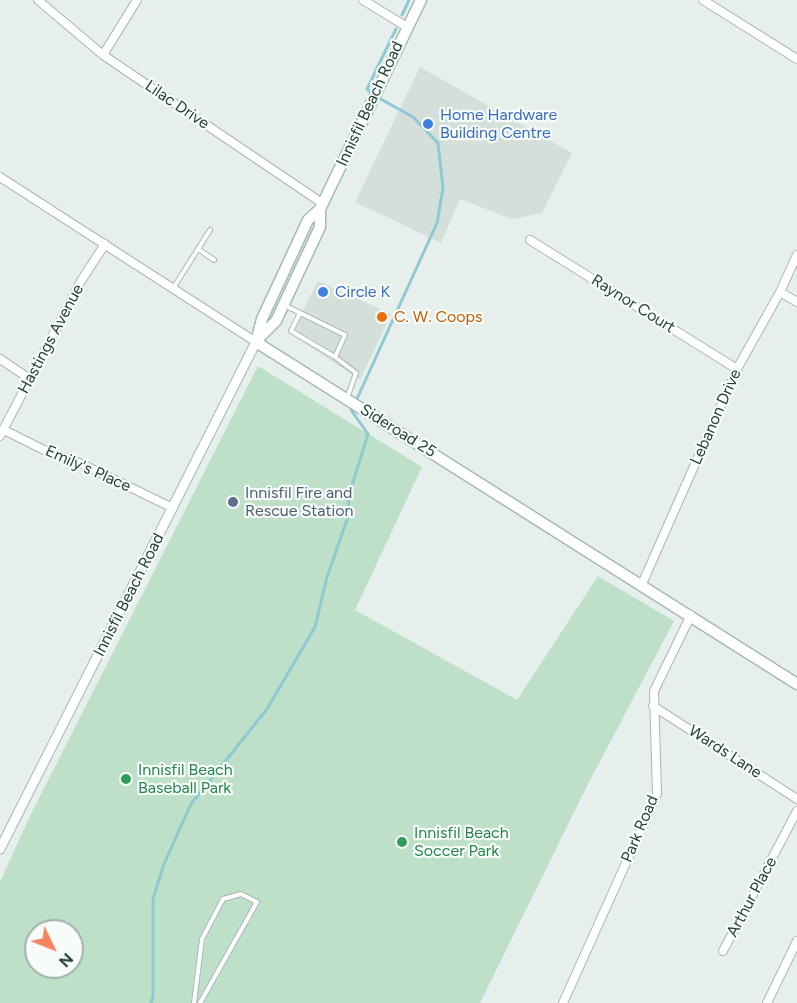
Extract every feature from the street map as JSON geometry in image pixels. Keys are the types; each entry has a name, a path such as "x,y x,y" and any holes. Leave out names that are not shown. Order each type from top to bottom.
{"main road":[{"name":"Innisfil Beach Road","path":"256,342 262,319 308,220 321,206 421,0"},
{"name":"Innisfil Beach Road","path":"256,342 276,321 320,227 321,206"},
{"name":"Sideroad 25","path":"256,342 797,684"}],"street":[{"name":"Lilac Drive","path":"38,0 103,55 321,206"},
{"path":"103,55 137,0"},
{"path":"363,0 407,27"},
{"path":"703,0 797,59"},
{"name":"Sideroad 25","path":"0,177 256,342"},
{"name":"Raynor Court","path":"530,240 737,369"},
{"name":"Hastings Avenue","path":"2,433 81,281 105,244"},
{"name":"Lebanon Drive","path":"642,584 737,369 780,292 797,255"},
{"path":"780,292 797,302"},
{"name":"Innisfil Beach Road","path":"0,849 256,342"},
{"path":"0,359 30,379"},
{"name":"Emily's Place","path":"2,433 82,464 173,508"},
{"name":"Park Road","path":"563,1003 657,794 654,691 662,670 691,615"},
{"name":"Wards Lane","path":"653,706 797,799"},
{"name":"Arthur Place","path":"723,951 797,811"},
{"path":"767,1003 797,941"}],"lane":[{"path":"173,288 210,230"},
{"path":"198,249 214,260"},
{"path":"283,305 345,336 335,357"},
{"path":"300,313 291,331 335,357 356,373 347,399"},
{"path":"194,1003 202,939 223,899 241,894 257,902 200,1003"}],"shaded area":[{"path":"420,67 572,153 542,213 512,219 460,199 441,243 355,202"},
{"path":"318,281 391,314 360,380 291,334"}],"green space":[{"path":"258,366 422,467 355,610 517,700 598,576 674,621 587,786 480,1003 0,1003 0,882 28,820"}],"waterway":[{"path":"402,15 409,0"},
{"path":"372,93 367,89 396,29"},
{"path":"356,401 437,223 443,188 438,143 413,117 377,97"},
{"path":"151,1003 153,996 153,899 164,864 191,804 267,709 315,627 327,577 348,517 349,495 368,434 351,410 353,407"}],"place":[{"name":"Home Hardware Building Centre","path":"428,124"},
{"name":"Circle K","path":"323,292"},
{"name":"C. W. Coops","path":"382,317"},
{"name":"Innisfil Fire and Rescue Station","path":"233,502"},
{"name":"Innisfil Beach Baseball Park","path":"126,779"},
{"name":"Innisfil Beach Soccer Park","path":"402,842"}]}
